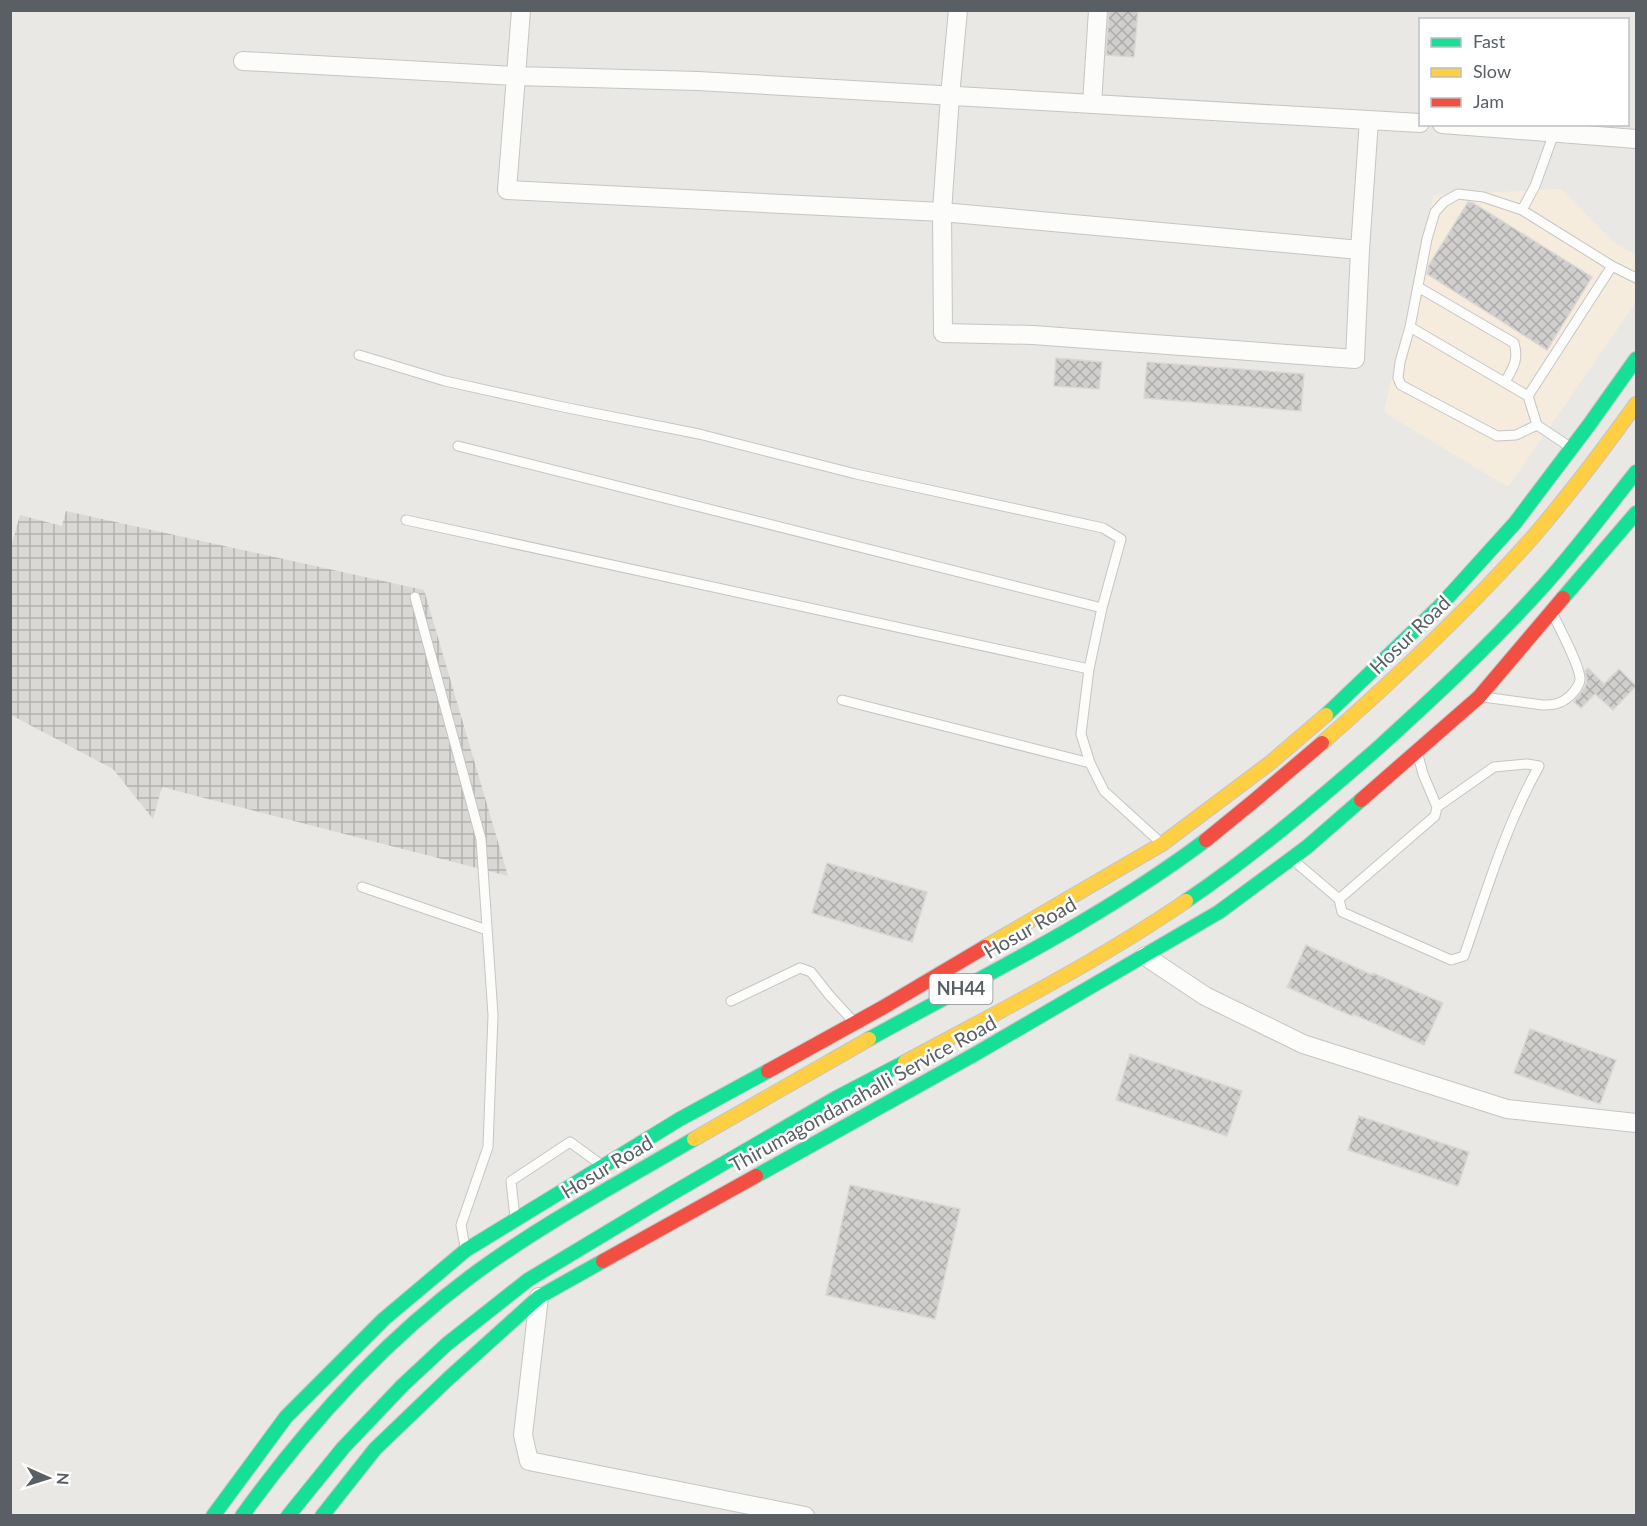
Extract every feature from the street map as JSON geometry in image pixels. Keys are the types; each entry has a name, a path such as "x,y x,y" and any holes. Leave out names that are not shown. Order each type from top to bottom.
{"main road":[{"path":"213,1515 286,1417 384,1320 466,1250 681,1119 882,1008 1162,844 1270,763 1326,715 1440,606 1515,524 1636,359"},
{"name":"Hosur Road","path":"242,1515 323,1414 397,1338 471,1277 549,1224 727,1119 1124,897 1229,822 1368,703 1494,580 1567,496 1636,404"},
{"name":"NH44","path":"288,1515 343,1448 403,1385 447,1344 528,1280 836,1098 1043,989 1166,915 1224,875 1329,791 1430,701 1559,569 1636,472"},
{"name":"Thirumagondanahalli Service Road","path":"322,1515 375,1449 539,1297 967,1059 1144,956 1219,912 1307,847 1479,697 1634,520"}],"street":[{"path":"521,10 507,190 942,212 1360,250"},
{"path":"958,10 942,212 943,333 1033,335 1355,359 1369,120"},
{"path":"1092,104 1098,10"},
{"path":"243,61 516,75 698,81 1419,123"},
{"path":"1467,126 1636,139"},
{"path":"1144,956 1205,996 1303,1044 1507,1109 1636,1123"},
{"path":"539,1297 523,1435 529,1461 805,1515"}],"lane":[{"path":"1522,210 1534,186 1554,133"},
{"path":"1537,425 1516,435 1497,436 1401,386 1398,378 1400,362 1410,327 1427,238 1435,212 1444,201 1458,194 1483,197 1522,210 1612,267 1636,278"},
{"path":"1528,396 1612,267"},
{"path":"1418,287 1514,343 1517,353 1515,364 1505,382"},
{"path":"1410,327 1528,396 1537,425 1572,448"},
{"path":"359,355 445,381 699,434 856,474 1104,528 1121,539 1102,608 1089,669 1081,734 1090,763 1104,791 1162,844"},
{"path":"458,446 1102,608"},
{"path":"406,520 1089,669"},
{"path":"416,597 481,839 493,1016 488,1147 461,1225 466,1250"},
{"path":"1479,697 1553,705 1561,703 1574,692 1580,683 1578,669 1552,612"},
{"path":"842,700 1090,763"},
{"path":"1339,899 1435,816 1437,807 1423,774 1417,750"},
{"path":"1291,859 1339,899 1342,912 1451,960 1464,956 1499,855 1525,791 1539,766 1527,764 1494,767 1437,807"},
{"path":"362,887 487,930"},
{"path":"731,1001 800,969 811,972 855,1022"},
{"path":"516,1220 511,1181 570,1142 603,1166"}],"shaded area":[{"path":"1561,189 1613,242 1636,255 1636,302 1508,487 1384,412 1434,195"},
{"path":"66,511 424,590 508,876 162,787 153,819 113,769 11,715 10,550 20,515 62,526"}],"building":[{"path":"1109,10 1138,10 1134,57 1106,55"},
{"path":"1468,202 1592,277 1547,350 1427,274 1429,265"},
{"path":"1056,358 1102,362 1099,389 1054,386"},
{"path":"1147,362 1304,374 1301,411 1144,398"},
{"path":"1588,668 1604,684 1619,669 1636,686 1613,710 1595,694 1581,708 1574,702 1585,687 1587,680 1585,671"},
{"path":"827,863 927,892 912,942 812,913"},
{"path":"1306,945 1372,975 1373,973 1443,1003 1424,1045 1287,987"},
{"path":"1530,1029 1616,1060 1600,1104 1514,1073"},
{"path":"1130,1054 1242,1091 1227,1136 1116,1100"},
{"path":"1359,1116 1469,1152 1458,1186 1348,1150"},
{"path":"850,1185 960,1209 935,1319 826,1295"}],"traffic: fast":[{"path":"1326,715 1440,606 1515,523 1636,359"},
{"path":"1186,901 1260,847 1308,808 1378,748 1460,672 1551,578 1636,472"},
{"path":"1563,598 1636,513"},
{"path":"756,1176 977,1053 1219,912 1307,847 1361,800"},
{"path":"869,1039 1083,921 1125,896 1206,840"},
{"path":"288,1516 343,1448 403,1385 447,1344 528,1280 836,1098 905,1062"},
{"path":"213,1516 286,1417 384,1319 466,1250 680,1119 768,1071"},
{"path":"242,1516 292,1450 347,1388 376,1358 438,1303 470,1277 524,1240 694,1139"},
{"path":"322,1516 375,1449 449,1378 539,1297 603,1261"}],"traffic: slow":[{"path":"1322,743 1377,694 1482,592 1532,538 1636,404"},
{"path":"985,947 1162,844 1270,763 1326,715"},
{"path":"905,1062 1118,945 1186,901"},
{"path":"694,1139 869,1039"}],"traffic: jam":[{"path":"1361,800 1479,697 1563,598"},
{"path":"1206,840 1322,743"},
{"path":"768,1071 882,1008 985,947"},
{"path":"603,1261 756,1176"}]}
